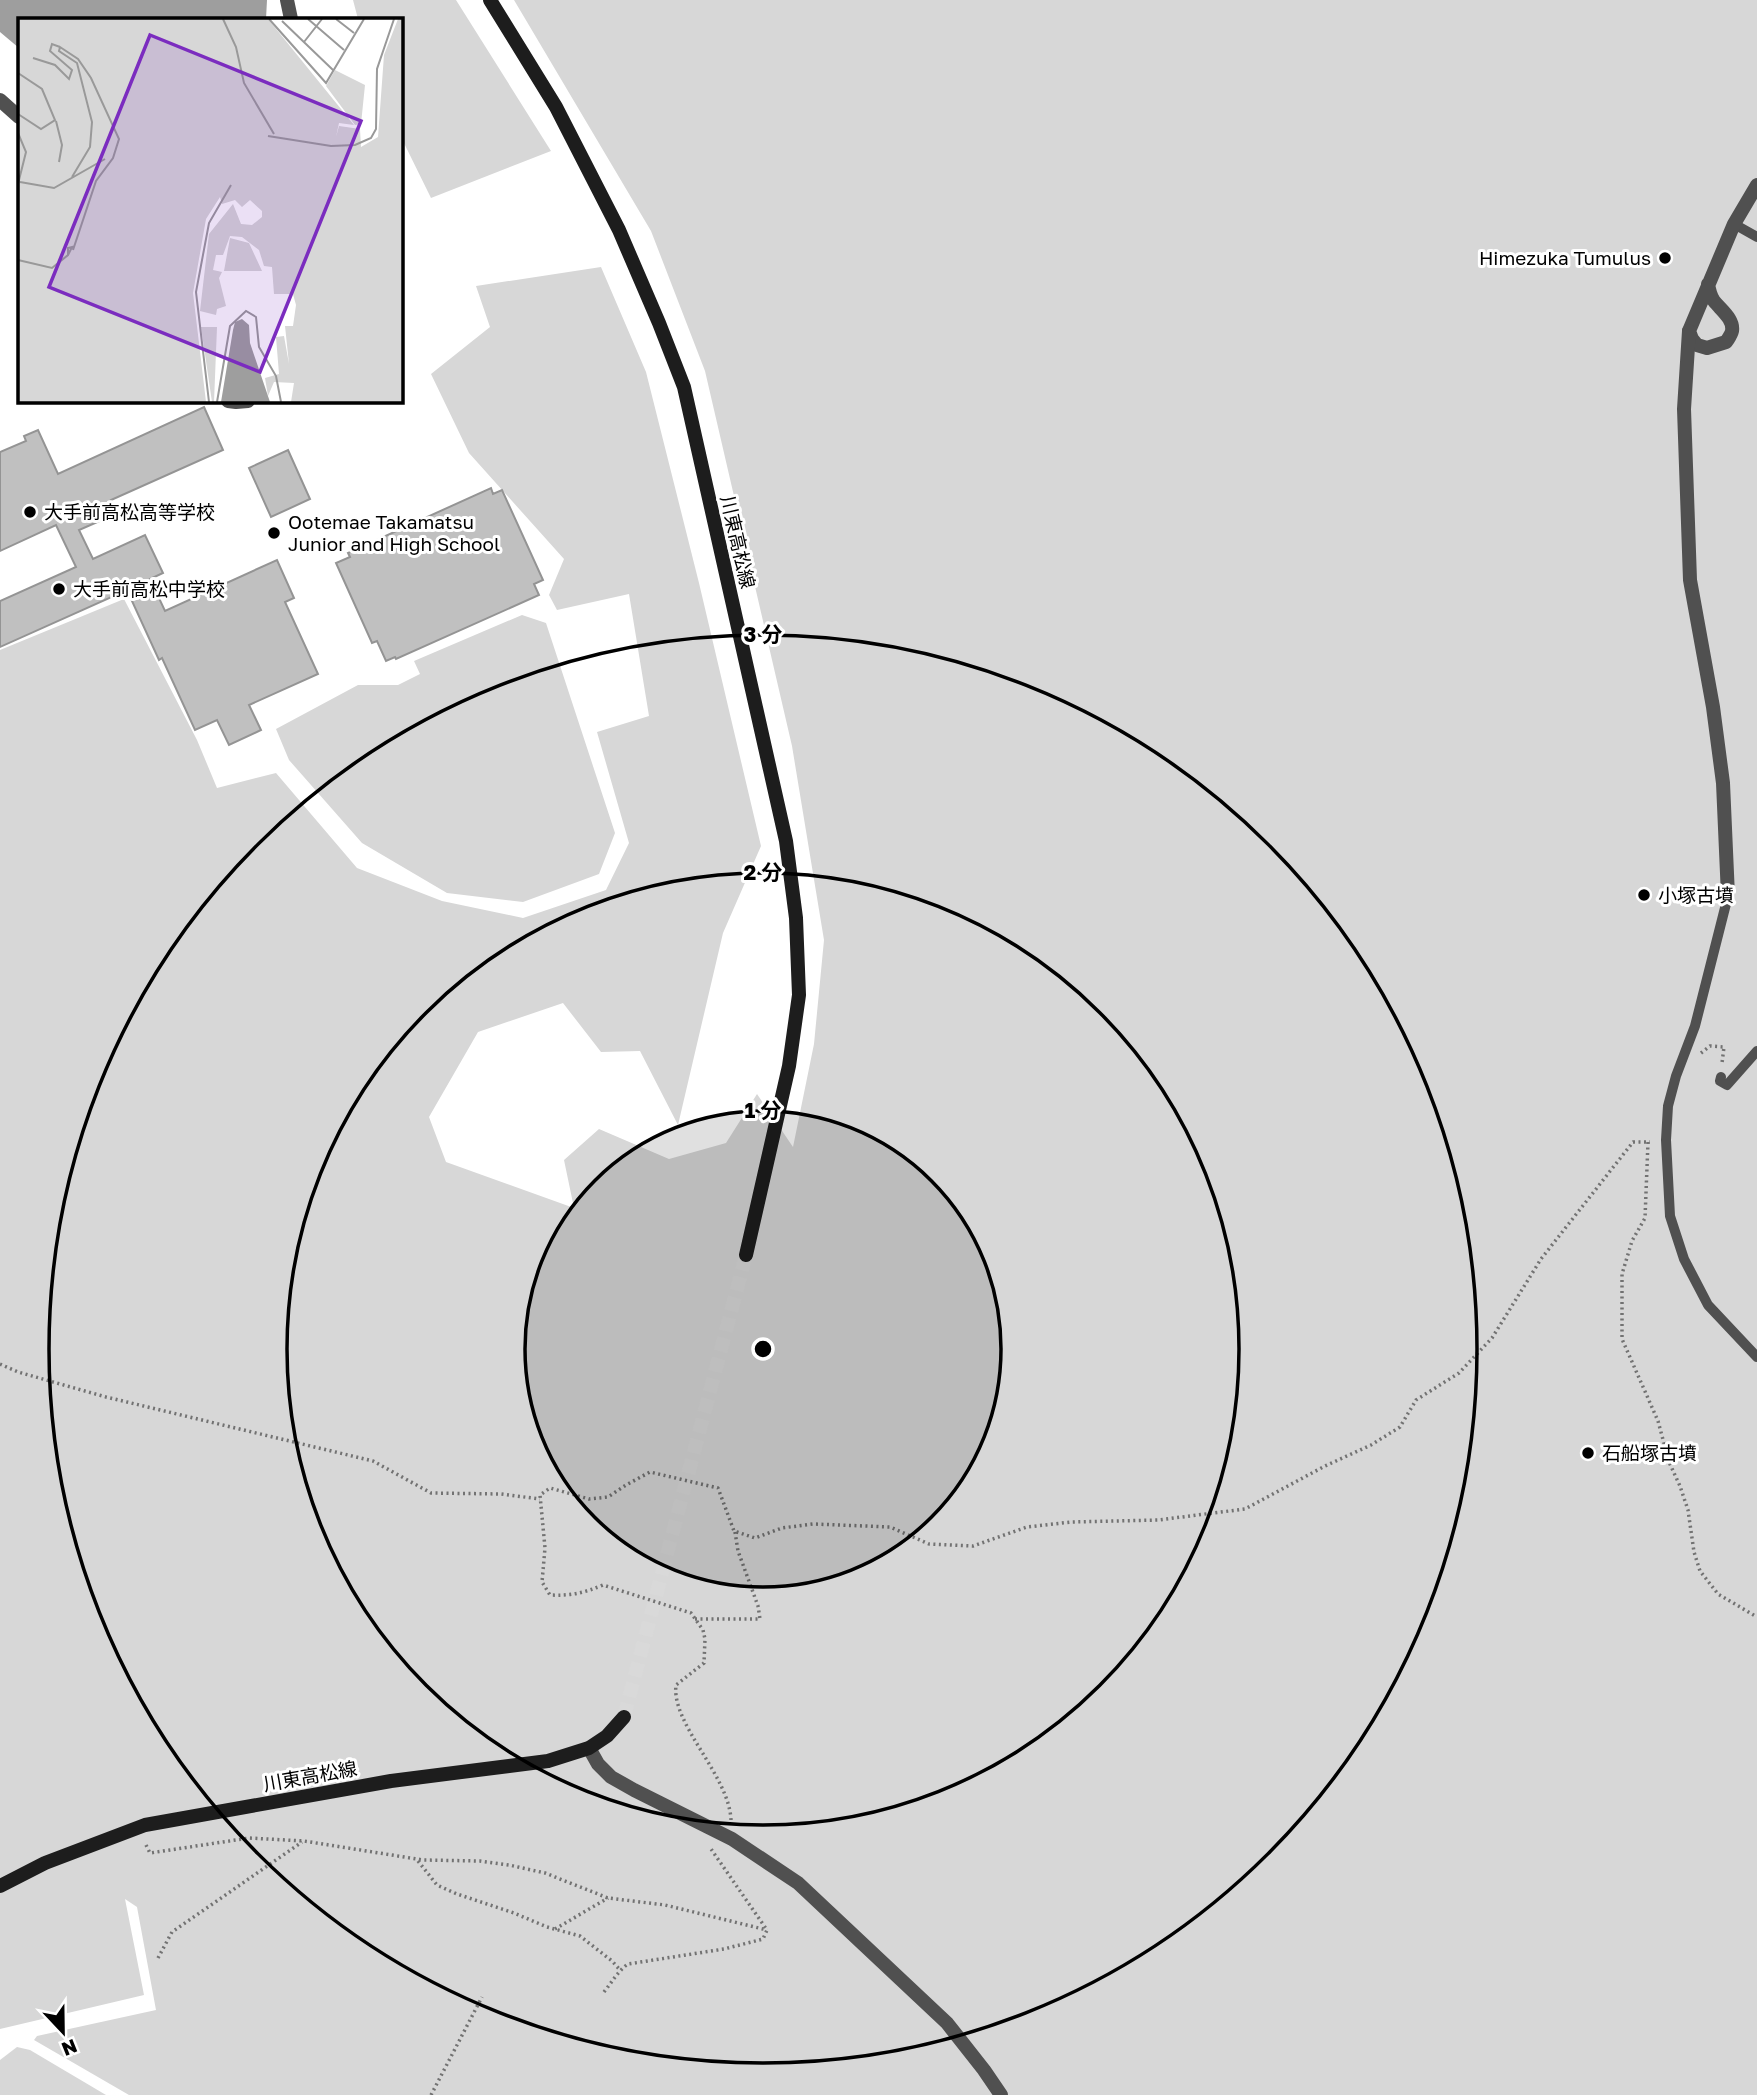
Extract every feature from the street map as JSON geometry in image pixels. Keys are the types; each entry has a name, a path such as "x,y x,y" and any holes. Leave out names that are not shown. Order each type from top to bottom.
{"main road":[{"name":"川東高松線","path":"490,0 556,107 619,230 684,387 786,841 796,918 799,995 789,1066 746,1255"},
{"name":"川東高松線","path":"0,1886 45,1863 145,1825 391,1781 548,1761 589,1748 607,1736 624,1717"}],"street":[{"path":"287,0 291,18"},
{"path":"0,100 18,116"},
{"path":"1728,896 1723,783 1713,707 1690,580 1685,409 1689,331 1734,224 1757,185"},
{"path":"1689,331 1697,345 1707,348 1726,342 1732,332 1731,322 1714,301 1708,284"},
{"path":"589,1748 598,1764 611,1777 732,1839 798,1883 947,2023 1000,2095"}],"lane":[{"path":"1734,224 1757,237"},
{"path":"1728,896 1695,1026 1668,1106 1666,1140 1670,1216 1684,1259 1708,1305 1757,1357"},
{"path":"1721,1077 1720,1081 1727,1085 1757,1051"}],"path":[{"path":"1717,1046 1724,1047 1721,1077"},
{"path":"734,1531 755,1538 782,1528 813,1524 890,1527 929,1544 973,1546 1027,1527 1071,1522 1158,1520 1245,1509 1325,1466 1371,1445 1400,1427 1416,1400 1460,1373 1492,1338 1541,1259 1633,1142 1666,1140"},
{"path":"1648,1142 1645,1218 1632,1241 1622,1274 1622,1339 1658,1421 1669,1462 1681,1486 1688,1510 1693,1552 1700,1571 1718,1594 1757,1617"},
{"path":"0,1364 18,1372 106,1397 373,1461 431,1493 501,1493 541,1499"},
{"path":"695,1619 760,1619 734,1531 718,1488 708,1483 650,1472 608,1497 589,1499 550,1488 540,1495 545,1548 542,1582 550,1595 583,1593 603,1585 691,1613 695,1619 703,1630 705,1663 676,1685 675,1694 681,1715 720,1786 730,1814 732,1839"},
{"path":"708,1827 709,1845 767,1930"},
{"path":"146,1845 150,1853 249,1838 304,1841 416,1859 480,1861 545,1873 608,1898 665,1905 767,1930"},
{"path":"158,1958 172,1932 304,1841"},
{"path":"416,1859 437,1885 554,1929 580,1936 620,1970"},
{"path":"554,1929 608,1898"},
{"path":"604,1992 617,1978 620,1970 628,1964 724,1949 763,1939 767,1930"},
{"path":"430,2095 482,1997"}],"shaded area":[{"path":"0,0 267,0 266,18 18,18 18,47 0,32"},
{"path":"353,0 456,0 551,151 431,198 402,139 402,18 358,18"},
{"path":"514,0 1757,0 1757,2095 129,2095 34,2040 37,2036 156,2010 137,1907 125,1899 144,1995 0,2029 0,650 124,599 197,740 217,788 276,773 357,868 442,901 523,918 606,890 629,843 597,732 649,716 629,594 557,610 549,595 564,559 469,453 431,374 490,327 476,286 601,267 646,372 761,846 723,933 678,1125 640,1051 601,1052 563,1003 478,1032 429,1117 446,1162 574,1208 564,1160 599,1129 669,1159 726,1143 757,1094 793,1147 814,1044 824,940 792,746 705,371 651,231"},
{"path":"522,615 546,623 615,833 599,874 523,902 447,893 362,843 289,760 276,729 358,685 398,685 420,674 414,661"},
{"path":"17,2047 30,2050 106,2095 0,2095 0,2060"}],"building":[{"path":"204,407 223,450 111,500 118,513 79,530 93,559 145,535 163,573 150,579 165,611 277,560 294,598 285,602 318,674 249,705 261,730 229,745 217,720 195,730 127,590 0,647 0,601 76,567 56,525 0,551 0,452 26,441 24,436 38,430 58,474"},
{"path":"288,450 310,499 271,517 249,468"},
{"path":"491,488 493,494 502,490 543,580 534,584 539,595 396,659 395,657 386,661 377,641 372,643 336,563 350,557 348,553"}],"tunnel":[{"path":"624,1717 746,1255"}],"place":[{"name":"Himezuka Tumulus","path":"1665,258"},
{"name":"大手前高松高等学校","path":"30,512"},
{"name":"Ootemae Takamatsu Junior and High School","path":"274,533"},
{"name":"大手前高松中学校","path":"59,589"},
{"name":"小塚古墳","path":"1644,895"},
{"name":"石船塚古墳","path":"1588,1453"}]}
